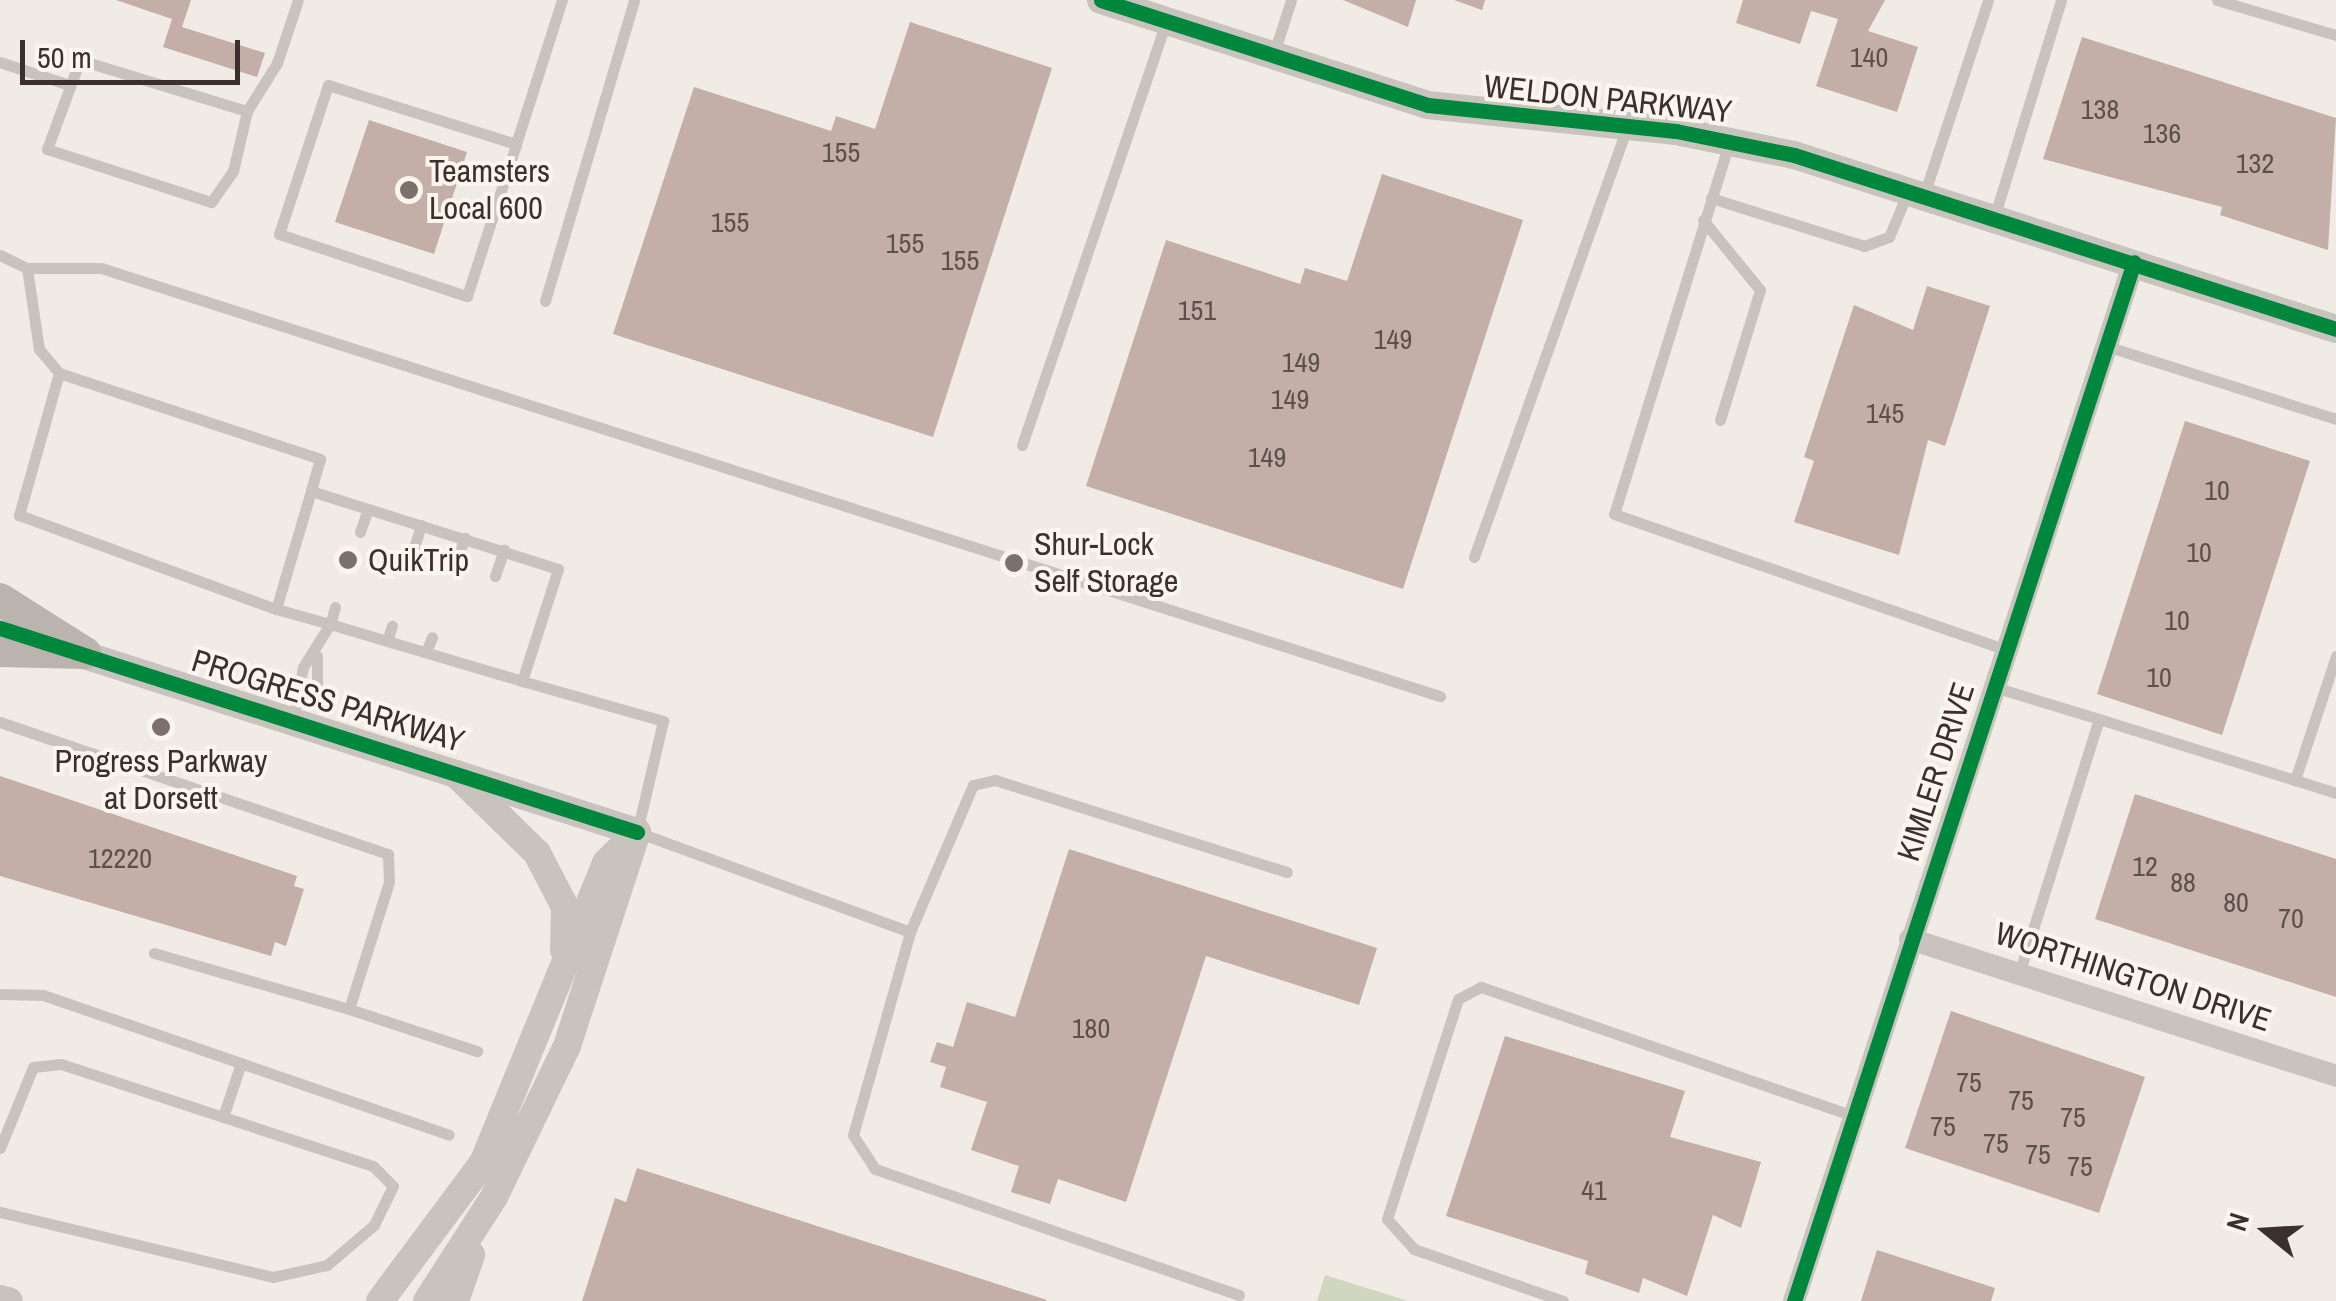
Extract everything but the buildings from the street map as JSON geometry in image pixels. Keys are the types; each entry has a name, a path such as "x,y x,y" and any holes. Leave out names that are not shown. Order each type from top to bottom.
{"main road":[{"path":"0,599 84,653"},
{"path":"0,651 84,653"}],"street":[{"name":"WELDON PARKWAY","path":"1110,2 1428,104 1730,139 1916,193 2336,329"},
{"name":"KIMLER DRIVE","path":"1794,1301 2134,262"},
{"name":"PROGRESS PARKWAY","path":"0,628 297,709 638,832"},
{"path":"449,767 537,854 565,907 564,967"},
{"path":"380,1301 483,1163 606,864 638,832"},
{"path":"456,1301 494,1197 567,1046 638,832"},
{"name":"WORTHINGTON DRIVE","path":"1910,939 2336,1076"},
{"path":"427,1301 494,1197"},
{"path":"0,1299 9,1301"}],"lane":[{"path":"247,111 80,60 48,150 211,202 233,171 247,111 278,63 298,0"},
{"path":"516,144 328,85 278,234 467,296 516,144 562,0"},
{"path":"545,302 634,0"},
{"path":"1272,57 1291,0"},
{"path":"1710,198 1864,246 1889,238 1916,193 1988,0"},
{"path":"1994,218 2061,0"},
{"path":"2217,0 2336,35"},
{"path":"1022,444 1166,22"},
{"path":"0,62 69,84"},
{"path":"1474,557 1628,126"},
{"path":"1730,139 1614,514 2006,650"},
{"path":"1703,220 1760,290 1720,420"},
{"path":"1,258 27,268 102,268 1440,696"},
{"path":"27,268 39,349 59,372 320,459 276,608"},
{"path":"2106,346 2336,419"},
{"path":"59,372 19,515 276,608 663,721 638,832 910,932"},
{"path":"311,491 558,569 522,681"},
{"path":"360,532 368,509"},
{"path":"414,548 421,525"},
{"path":"456,559 465,538"},
{"path":"495,576 504,550"},
{"path":"297,709 317,692 316,656 335,607"},
{"path":"387,640 392,626"},
{"path":"426,652 432,636"},
{"path":"467,664 471,650"},
{"path":"297,709 303,667 316,656"},
{"path":"2295,780 2336,656"},
{"path":"1993,686 2336,793"},
{"path":"2019,974 2100,719"},
{"path":"0,722 378,844 392,868 349,1008"},
{"path":"1239,1296 858,1156 853,1135 910,932 958,803 973,785 995,780 1287,872"},
{"path":"154,953 349,1008 477,1051"},
{"path":"1563,1301 1414,1249 1388,1219 1458,1000 1481,988 1854,1116"},
{"path":"0,994 43,995 450,1135"},
{"path":"0,1148 20,1087 46,1062 373,1166 393,1186 392,1200 327,1265 273,1276 0,1212"},
{"path":"223,1117 241,1063"}],"green space":[{"path":"1325,1275 1408,1301 1317,1301"}],"cycle path":[{"path":"1101,0 1428,105 1676,131 1794,155 2336,329"},
{"path":"1794,1301 2134,262"},
{"path":"0,628 637,832"}],"place":[{"name":"Teamsters Local 600","path":"409,190"},
{"name":"QuikTrip","path":"348,560"},
{"name":"Shur-Lock Self Storage","path":"1014,563"},
{"name":"Progress Parkway at Dorsett","path":"161,727"}]}
